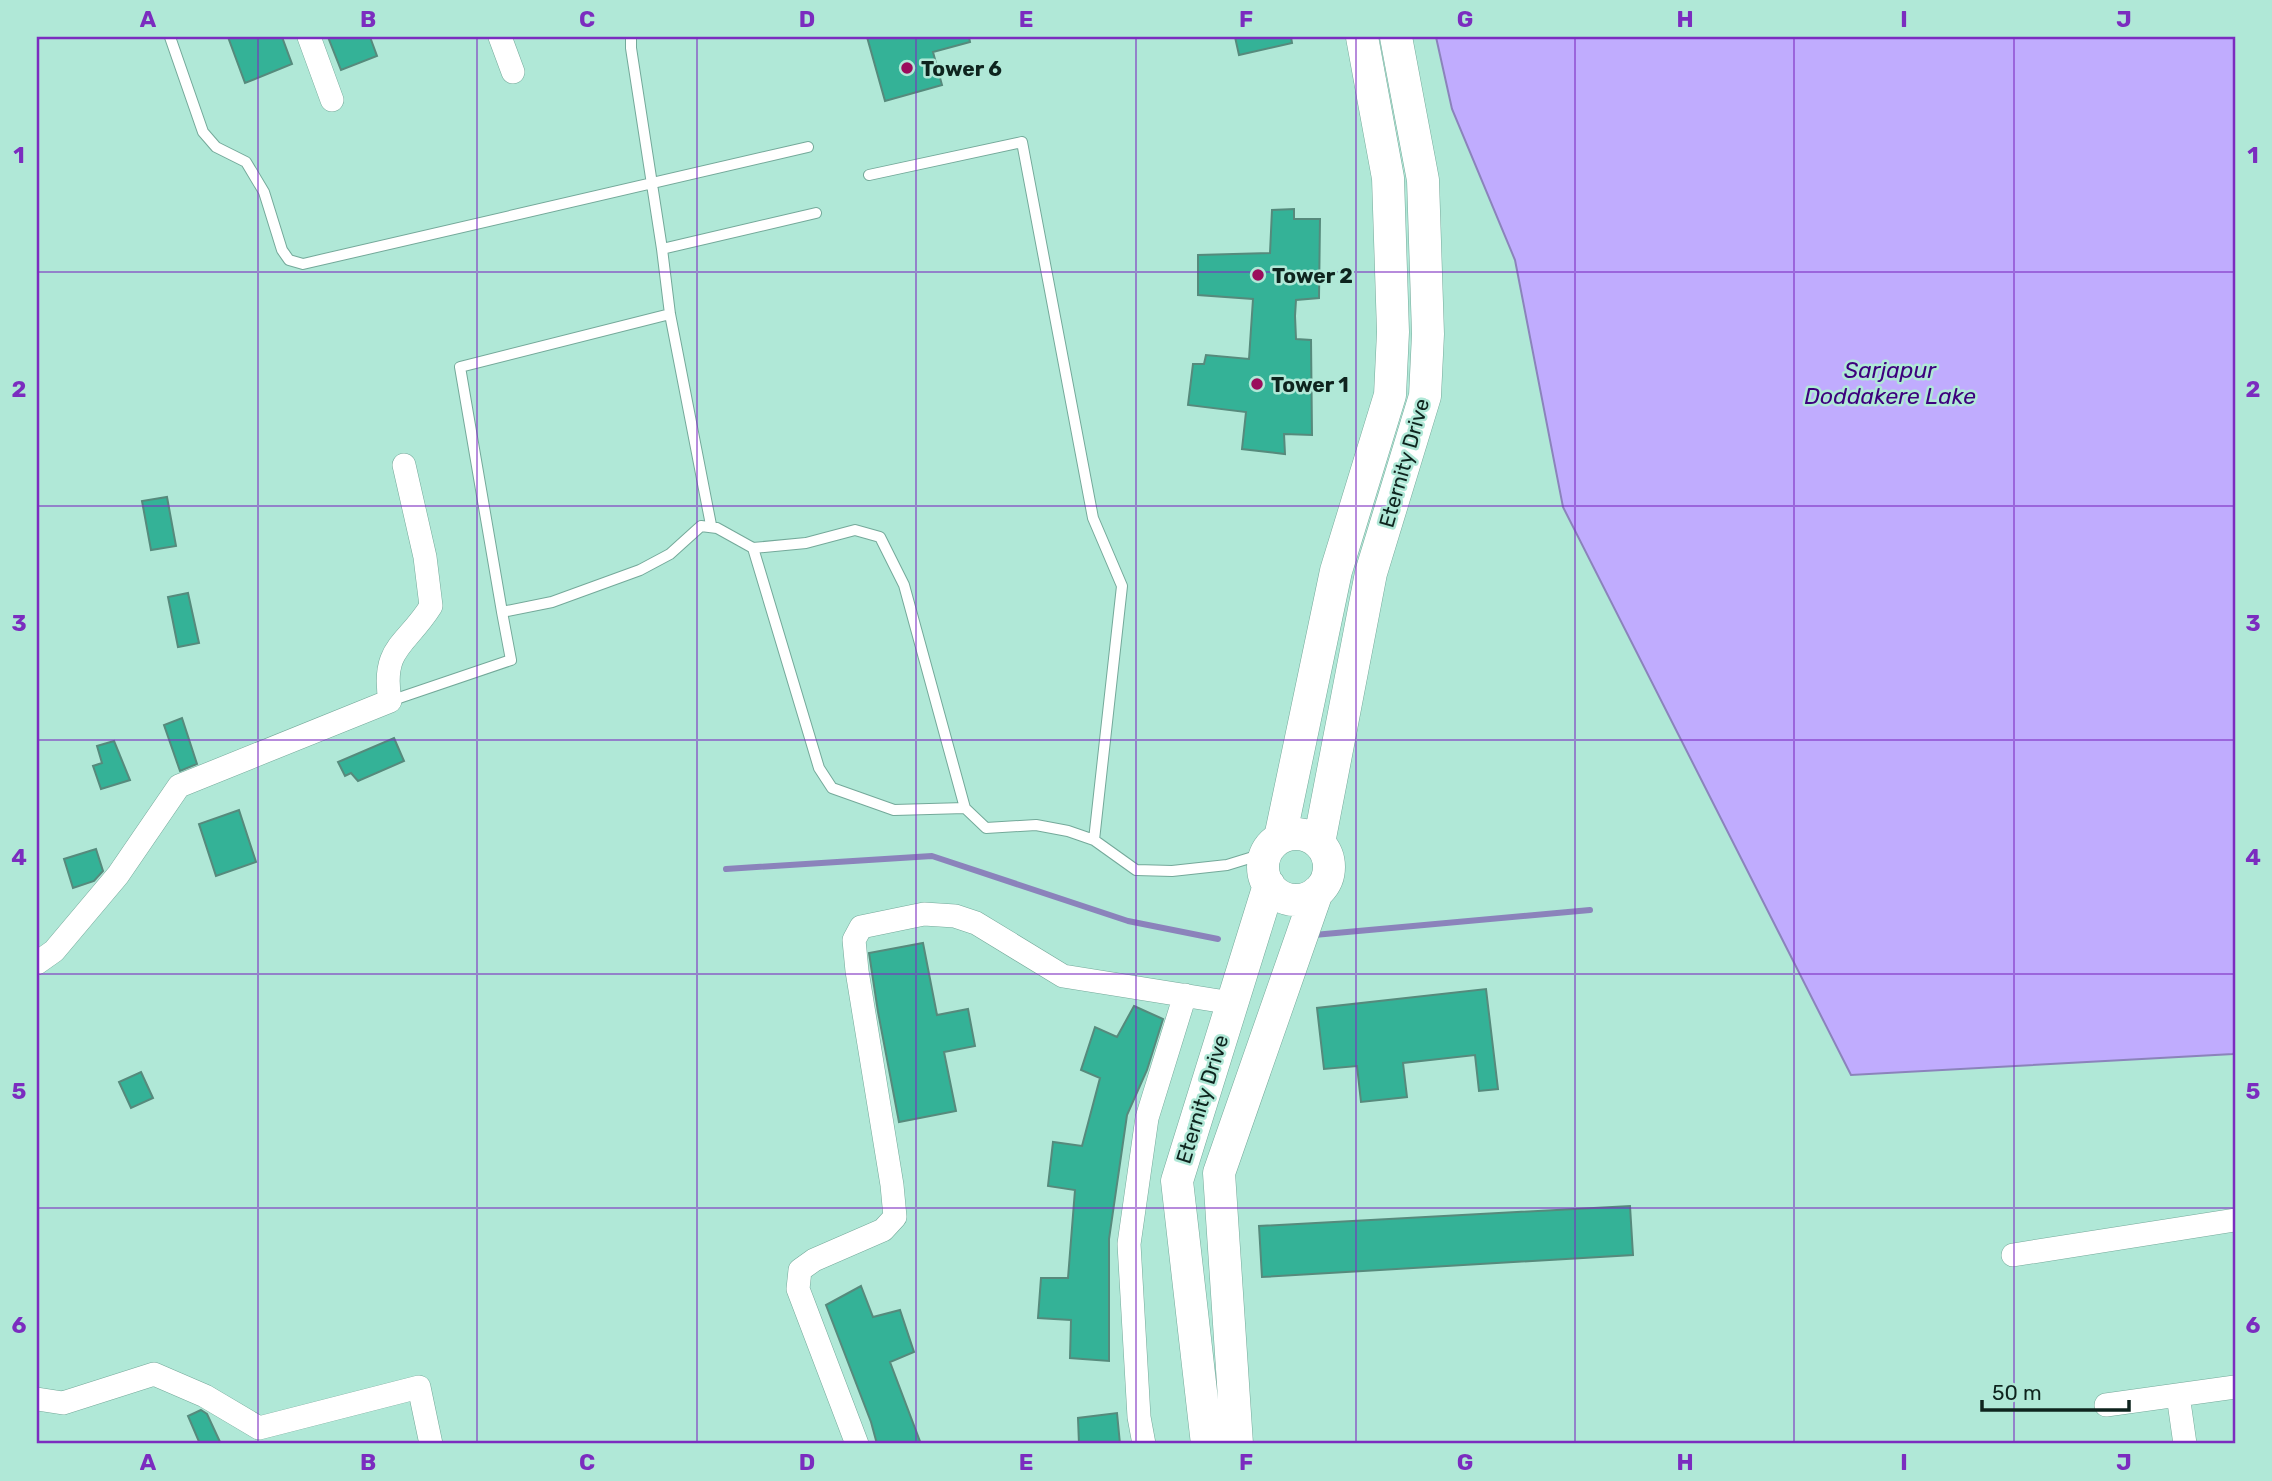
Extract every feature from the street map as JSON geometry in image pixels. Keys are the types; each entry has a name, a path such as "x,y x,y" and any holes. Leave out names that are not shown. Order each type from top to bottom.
{"street":[{"path":"309,37 332,100"},
{"path":"500,37 513,72"},
{"name":"Eternity Drive","path":"1207,1444 1177,1181 1269,885 1263,864 1273,846 1336,571 1390,395 1393,332 1388,178 1362,37"},
{"name":"Eternity Drive","path":"1237,1444 1219,1173 1317,892 1325,883 1328,873 1329,862 1319,843 1371,573 1425,396 1428,334 1423,180 1396,37"},
{"path":"37,963 54,951 118,875 180,786 390,701 386,680 388,663 430,606 425,557 404,465"},
{"path":"1273,846 1300,834 1319,843"},
{"path":"1269,885 1276,893 1297,900 1317,892"},
{"path":"857,1444 798,1289 800,1270 814,1260 883,1230 895,1217 857,971 854,940 861,927 924,914 955,916 976,923 1063,976 1232,1003"},
{"path":"1144,1444 1139,1416 1129,1244 1147,1118 1185,995"},
{"path":"2013,1255 2235,1220"},
{"path":"1187,1275 1226,1279"},
{"path":"37,1399 63,1404 154,1374 205,1395 259,1428 419,1387 431,1444"},
{"path":"2106,1405 2235,1387"},
{"path":"2178,1395 2185,1444"}],"lane":[{"path":"170,37 203,132 216,148 246,162 264,192 282,250 289,260 303,264 808,147"},
{"path":"631,37 663,249 670,314 710,525"},
{"path":"869,174 1022,142 1094,518 1122,586 1094,840"},
{"path":"663,249 816,213"},
{"path":"390,701 511,660 460,367 670,314"},
{"path":"502,612 552,602 640,570 670,554 701,526 710,525 753,548 806,543 855,530 880,537 904,585 965,808 986,828 1036,825 1069,831 1094,840 1136,870 1172,871 1227,864 1273,846"},
{"path":"753,548 820,768 832,788 894,810 965,808"}],"water":[{"name":"Sarjapur Doddakere Lake","path":"1436,37 2235,37 2233,1054 1851,1075 1563,507 1515,260 1452,109"}],"building":[{"path":"228,37 282,37 292,64 245,83"},
{"path":"328,37 370,37 377,56 341,70"},
{"name":"Tower 6","path":"867,37 969,37 970,42 933,52 942,85 885,101"},
{"path":"1235,37 1291,37 1292,43 1239,55"},
{"path":"1294,209 1294,219 1320,219 1319,298 1296,300 1295,316 1296,339 1311,340 1312,435 1284,434 1285,454 1242,449 1246,412 1188,405 1193,364 1204,364 1206,355 1249,359 1253,299 1198,295 1198,255 1270,253 1272,210"},
{"path":"167,497 176,546 151,550 142,501"},
{"path":"188,593 199,643 178,647 168,597"},
{"path":"182,718 197,764 180,771 164,725"},
{"path":"394,738 404,761 358,781 351,773 345,776 338,762"},
{"path":"114,741 130,780 101,789 93,766 102,763 97,746"},
{"path":"239,810 256,862 216,876 199,824"},
{"path":"96,849 103,871 94,881 73,888 64,859"},
{"path":"923,943 937,1015 968,1009 975,1046 944,1052 956,1111 899,1122 869,953"},
{"path":"1486,989 1498,1089 1479,1091 1475,1055 1403,1063 1407,1097 1361,1102 1357,1066 1324,1069 1317,1008"},
{"path":"1134,1006 1163,1019 1147,1070 1127,1115 1109,1239 1109,1361 1070,1358 1071,1320 1038,1318 1041,1278 1068,1278 1075,1190 1048,1186 1053,1142 1082,1146 1100,1078 1081,1070 1095,1027 1117,1037"},
{"path":"141,1072 153,1098 131,1108 119,1082"},
{"path":"1630,1206 1633,1255 1262,1277 1259,1226"},
{"path":"861,1286 873,1317 900,1310 914,1352 890,1362 921,1444 877,1444 826,1305"},
{"path":"201,1410 207,1414 221,1444 200,1444 188,1416"},
{"path":"1117,1413 1120,1444 1079,1444 1078,1418"}],"waterway":[{"path":"726,869 932,856 1128,921 1218,939"},
{"path":"1314,935 1590,910"}],"place":[{"name":"Tower 6","path":"907,68"},
{"name":"Tower 2","path":"1258,275"},
{"name":"Tower 1","path":"1257,384"}]}
